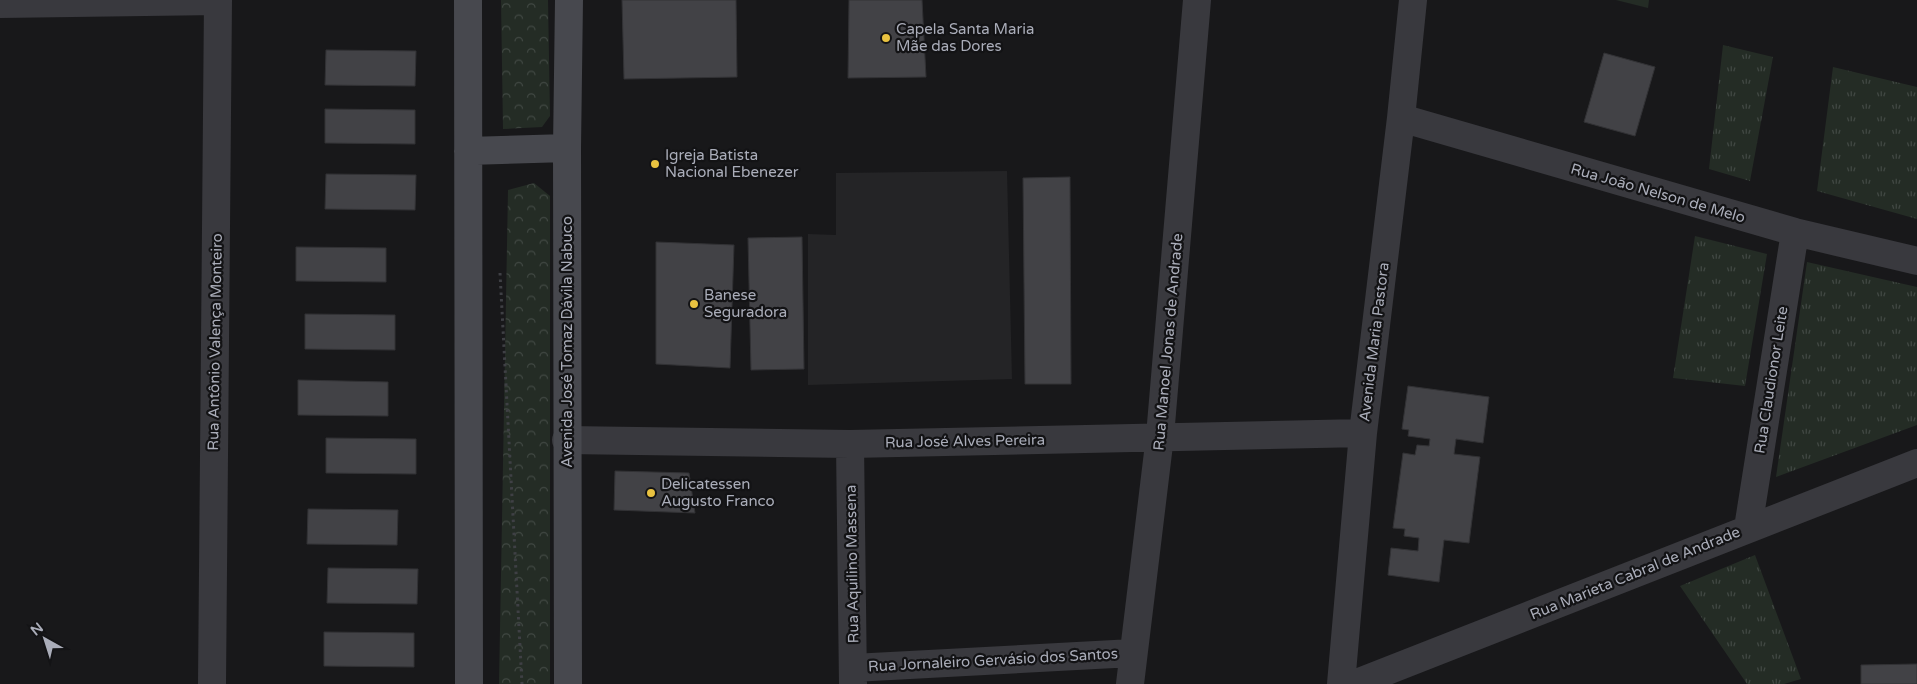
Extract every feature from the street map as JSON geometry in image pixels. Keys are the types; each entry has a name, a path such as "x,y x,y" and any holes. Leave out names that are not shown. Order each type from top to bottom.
{"main road":[{"path":"468,0 469,684"},
{"name":"Avenida José Tomaz Dávila Nabuco","path":"568,684 566,148 570,0"},
{"path":"468,152 566,148"}],"street":[{"path":"0,4 218,0"},
{"name":"Rua Antônio Valença Monteiro","path":"212,684 218,0"},
{"name":"Rua Manoel Jonas de Andrade","path":"1130,684 1160,436 1197,0"},
{"name":"Avenida Maria Pastora","path":"1341,684 1363,433 1401,118 1413,0"},
{"name":"Rua João Nelson de Melo","path":"1401,118 1795,232 1917,261"},
{"name":"Rua Claudionor Leite","path":"1748,528 1795,232"},
{"name":"Rua José Alves Pereira","path":"566,440 850,444 1363,433"},
{"name":"Rua Aquilino Massena","path":"850,444 853,676"},
{"name":"Rua Marieta Cabral de Andrade","path":"1354,684 1917,463"},
{"name":"Rua Jornaleiro Gervásio dos Santos","path":"853,676 1133,653"}],"path":[{"path":"500,269 522,684"}],"shaded area":[{"path":"1007,171 1012,379 808,385 808,234 836,235 836,173"}],"green space":[{"path":"501,0 548,0 550,116 542,127 503,129"},
{"path":"1616,0 1649,0 1648,8"},
{"path":"1723,45 1773,57 1750,181 1709,169"},
{"path":"1833,67 1917,87 1917,219 1817,191"},
{"path":"534,183 550,196 550,684 499,684 508,190"},
{"path":"1695,236 1767,254 1745,386 1673,378"},
{"path":"1807,262 1917,287 1917,425 1776,477"},
{"path":"1755,555 1801,679 1784,684 1747,684 1680,586"}],"building":[{"path":"622,0 736,0 737,77 624,79"},
{"name":"Capela Santa Maria Mãe das Dores","path":"849,0 922,0 926,77 848,78"},
{"path":"326,50 416,51 415,86 325,85"},
{"path":"1604,53 1655,67 1635,136 1584,122"},
{"path":"325,109 415,110 415,144 325,143"},
{"path":"326,174 416,175 415,210 325,209"},
{"path":"1070,177 1071,384 1025,384 1023,178"},
{"path":"802,237 804,369 751,370 748,238"},
{"name":"Banese Seguradora","path":"656,242 734,245 730,368 656,364"},
{"path":"296,247 386,248 386,282 296,281"},
{"path":"305,314 395,315 395,350 305,349"},
{"path":"298,380 388,382 388,416 298,415"},
{"path":"1408,386 1489,397 1483,443 1456,439 1454,454 1480,457 1469,543 1444,540 1439,582 1388,575 1391,548 1418,551 1419,538 1404,536 1405,529 1393,528 1403,453 1415,455 1417,445 1429,446 1430,439 1408,436 1409,430 1402,429"},
{"path":"326,438 416,439 416,474 326,473"},
{"path":"615,471 689,473 695,513 614,510"},
{"path":"308,509 398,510 397,545 307,544"},
{"path":"328,568 418,569 417,604 327,603"},
{"path":"324,632 414,633 414,667 324,666"},
{"path":"1917,664 1917,684 1861,684 1861,665"}],"place":[{"name":"Capela Santa Maria Mãe das Dores","path":"886,38"},
{"name":"Igreja Batista Nacional Ebenezer","path":"655,164"},
{"name":"Banese Seguradora","path":"694,304"},
{"name":"Delicatessen Augusto Franco","path":"651,493"}]}
